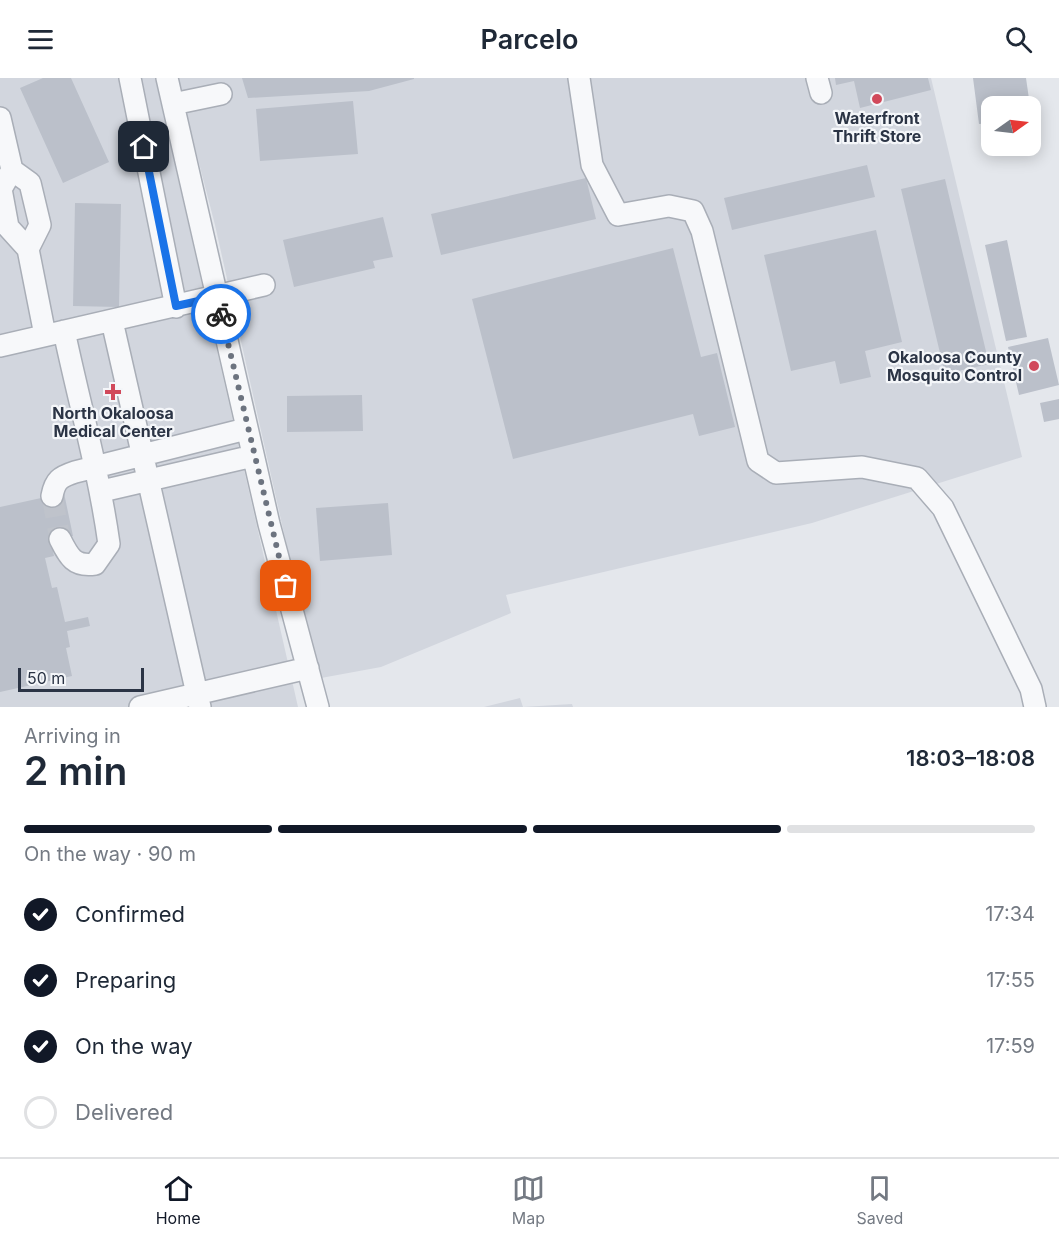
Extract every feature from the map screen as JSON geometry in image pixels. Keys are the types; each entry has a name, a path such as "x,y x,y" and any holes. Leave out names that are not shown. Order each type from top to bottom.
{"street":[{"path":"130,78 176,306"},
{"path":"167,78 246,429 318,707"},
{"path":"579,78 592,165 618,215 669,206 693,212 702,231 758,461 776,473 862,467 917,478 943,508 1031,689 1035,707"},
{"path":"173,104 220,94"},
{"path":"0,118 12,170 30,183 40,225 28,249"},
{"path":"12,170 1,189 8,227 28,249 102,491 109,544 95,564 81,566 69,558 60,539"},
{"path":"0,346 264,285"},
{"path":"112,321 198,700"},
{"path":"52,496 54,484 61,477 93,466 143,456 246,429"},
{"path":"102,491 253,456"},
{"path":"140,707 198,700 308,668"}],"shaded area":[{"name":"North Okaloosa Medical Center","path":"0,78 155,78 298,707 0,707"},
{"path":"177,78 931,78 1022,457 812,523 506,595 511,613 381,667 321,678 294,578 215,225"},
{"path":"520,698 523,707 484,707"},
{"path":"572,704 573,707 523,707"}],"building":[{"path":"43,78 71,78 109,162 63,183 20,88"},
{"path":"242,78 414,79 369,91 248,98"},
{"name":"Waterfront Thrift Store","path":"835,78 928,78 931,90 860,108 854,81 836,85"},
{"path":"973,78 1026,78 1029,96 981,96 981,124 979,124"},
{"path":"353,101 358,154 260,161 256,109"},
{"path":"867,165 875,197 732,230 724,198"},
{"path":"586,178 596,219 441,255 431,214"},
{"path":"945,179 989,364 945,374 901,189"},
{"path":"75,203 121,204 119,307 73,306"},
{"path":"383,217 393,257 373,261 375,268 294,287 283,240"},
{"path":"876,230 902,342 865,351 871,377 840,384 835,361 791,371 764,255"},
{"path":"1007,240 1027,337 1006,341 985,245"},
{"path":"673,248 701,357 717,353 735,427 699,436 693,414 513,459 472,299"},
{"name":"Okaloosa County Mosquito Control","path":"1048,338 1059,385 1019,395 1008,347"},
{"path":"362,395 363,431 287,432 287,396"},
{"path":"1059,399 1059,419 1044,422 1040,403"},
{"path":"64,493 73,536 51,541 54,556 45,558 52,588 57,587 65,622 88,617 90,626 67,631 70,647 66,648 72,676 0,692 0,507"},
{"path":"388,503 392,555 320,561 316,508"}],"tunnel":[{"path":"52,496 60,539"}],"way so far":[{"path":"221,314 246,429 286,586"}],"place":[{"name":"Waterfront Thrift Store","path":"877,99"},
{"name":"Okaloosa County Mosquito Control","path":"1034,366"},
{"name":"North Okaloosa Medical Center","path":"113,392"}],"route":[{"path":"144,147 176,306 217,297 221,314"}]}
